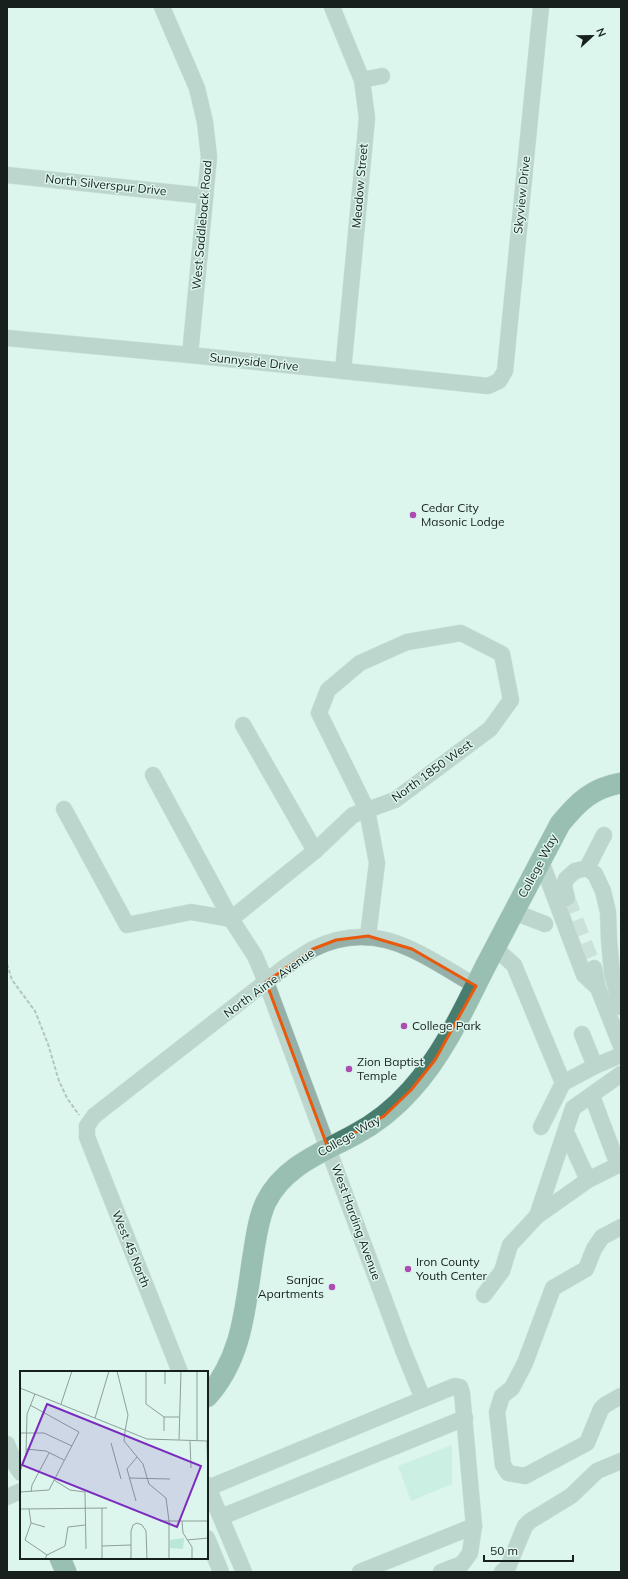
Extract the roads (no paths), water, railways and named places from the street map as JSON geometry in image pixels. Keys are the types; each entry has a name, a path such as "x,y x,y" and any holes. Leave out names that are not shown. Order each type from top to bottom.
{"main road":[{"name":"College Way","path":"208,1396 219,1384 232,1357 241,1333 257,1232 266,1202 282,1178 304,1162 355,1135 384,1116 411,1090 435,1060 476,986 560,824 574,806 590,794 607,786 621,783"},
{"path":"60,1559 66,1572"}],"street":[{"name":"West Saddleback Road","path":"162,7 197,88 205,122 209,157 190,355"},
{"name":"Meadow Street","path":"332,7 362,80 367,118 343,371"},
{"name":"Skyview Drive","path":"499,381 505,371 541,7"},
{"path":"362,80 382,76"},
{"name":"North Silverspur Drive","path":"7,175 205,196"},
{"name":"Sunnyside Drive","path":"7,338 190,355 488,386 499,381"},
{"name":"North 1850 West","path":"231,919 315,851 353,815 368,810 395,800 490,729 511,700 502,654 461,633 407,642 360,663 328,690 319,713 368,810"},
{"path":"243,725 315,851"},
{"name":"West Harding Avenue","path":"153,775 231,919 255,956 403,1350 423,1399"},
{"path":"64,809 127,925 191,912 231,919"},
{"path":"368,810 377,863 368,936"},
{"path":"567,898 564,887 566,879 575,871 586,868 604,834"},
{"path":"541,861 584,975 598,988"},
{"path":"586,868 595,874 603,891 608,912 612,973 621,1007"},
{"path":"514,912 545,924"},
{"name":"North Aime Avenue","path":"87,1126 94,1116 266,982 312,949 336,940 368,936 380,938 412,949 476,986"},
{"path":"495,948 514,965 563,1083"},
{"path":"594,968 598,988 621,1046"},
{"path":"582,1034 595,1066"},
{"path":"541,1127 563,1083 595,1066 621,1055"},
{"path":"537,1216 573,1108 621,1074"},
{"path":"484,1295 502,1271 510,1246 537,1216 588,1180 618,1165 592,1096"},
{"name":"West 45 North","path":"87,1126 87,1137 180,1371"},
{"path":"566,1132 588,1180"},
{"path":"621,1227 602,1237 594,1249 586,1269 552,1288 525,1363 512,1388 502,1396 497,1412 503,1465 508,1473 525,1476 586,1443 601,1409 621,1396"},
{"path":"244,1572 208,1486 455,1386 460,1387 462,1393 474,1526 470,1553 460,1568 441,1572"},
{"path":"221,1517 464,1418"},
{"path":"7,1444 16,1466 20,1472"},
{"path":"502,1572 508,1567 525,1526 530,1521 571,1496 597,1471 621,1461"},
{"path":"7,1497 20,1491"},
{"path":"360,1572 474,1526"},
{"path":"208,1540 221,1572"}],"tunnel":[{"path":"567,898 594,968"}],"place":[{"name":"Cedar City Masonic Lodge","path":"413,515"},
{"name":"College Park","path":"404,1026"},
{"name":"Zion Baptist Temple","path":"349,1069"},
{"name":"Iron County Youth Center","path":"408,1269"},
{"name":"Sanjac Apartments","path":"332,1287"}]}
